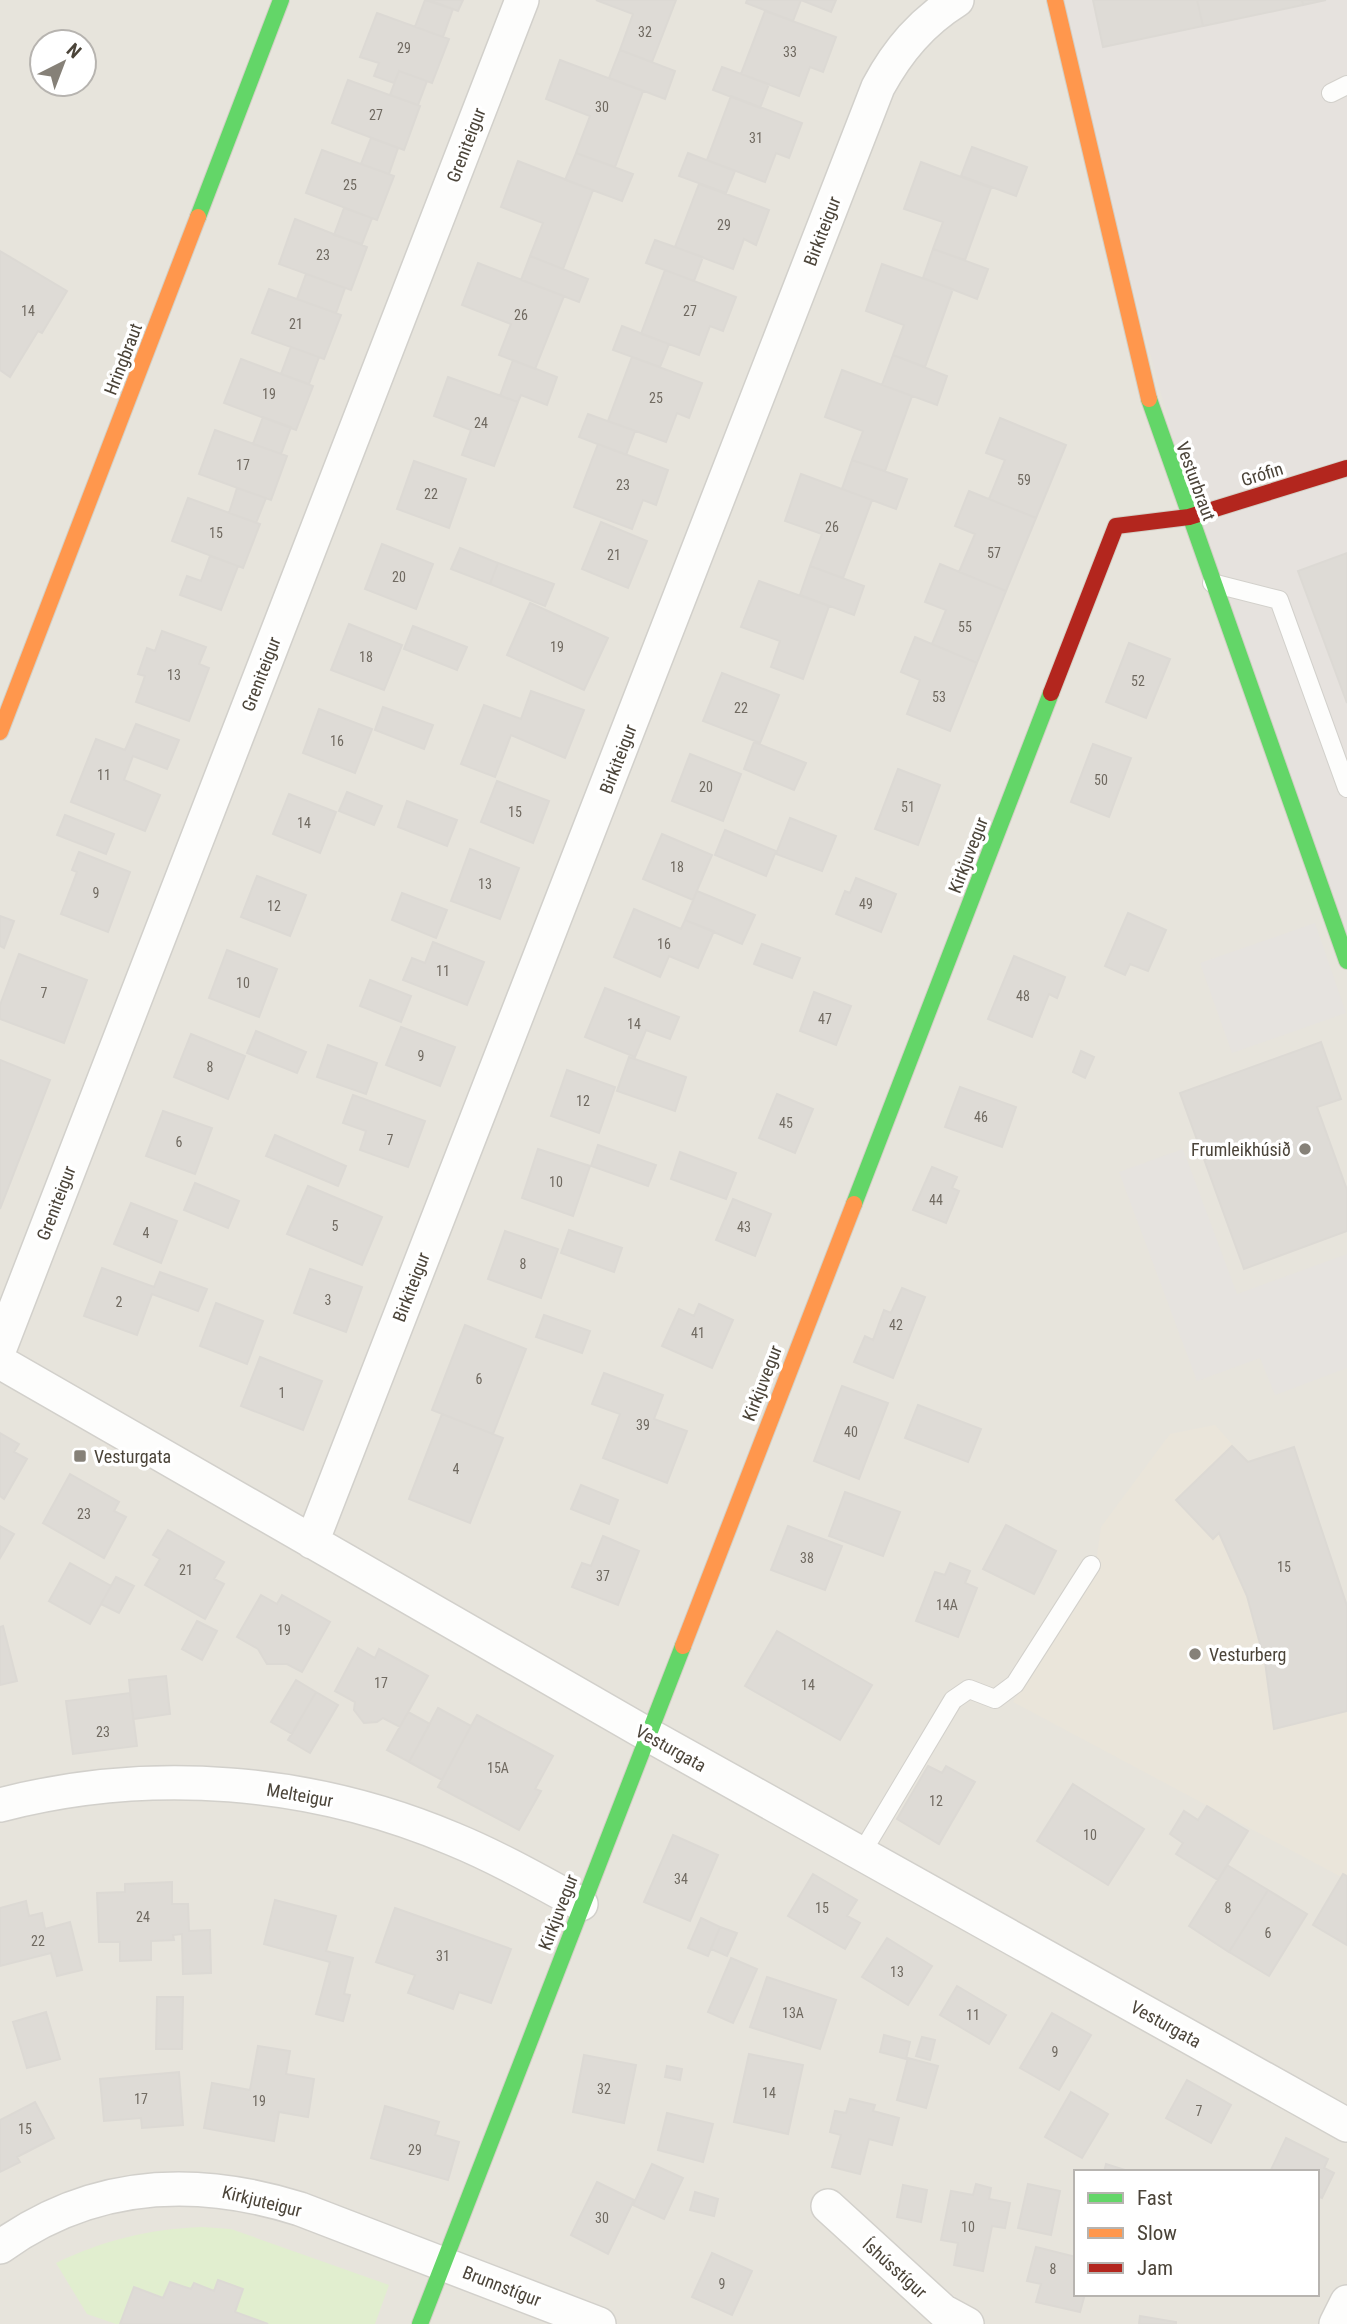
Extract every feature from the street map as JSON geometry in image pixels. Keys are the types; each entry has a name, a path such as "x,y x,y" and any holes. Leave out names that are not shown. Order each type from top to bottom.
{"street":[{"name":"Hringbraut","path":"0,732 281,0"},
{"name":"Greniteigur","path":"0,1348 522,0"},
{"name":"Birkiteigur","path":"312,1542 878,86 907,41 926,22 957,0"},
{"name":"Vesturbraut","path":"1055,0 1154,418 1347,961"},
{"name":"Grófin","path":"1189,517 1347,468"},
{"name":"Kirkjuvegur","path":"420,2324 1116,526 1189,517"},
{"name":"Vesturgata","path":"0,1362 647,1734 1347,2125"},
{"name":"Melteigur","path":"0,1805 86,1788 148,1783 211,1783 273,1789 335,1800 419,1826 510,1866 581,1904"},
{"name":"Kirkjuteigur","path":"0,2247 52,2216 91,2202 143,2191 217,2189 259,2196 300,2209 443,2264"},
{"name":"Íshússtígur","path":"828,2206 949,2320"},
{"name":"Brunnstígur","path":"443,2264 599,2324"},
{"path":"1336,2324 1347,2302"}],"lane":[{"path":"1212,583 1279,600 1347,788"},
{"path":"861,1854 953,1700 969,1689 995,1699 1015,1684 1091,1565"}],"shaded area":[{"path":"0,0 1055,0 1347,958 1347,2324 0,2324"},
{"path":"1055,0 1347,0 1347,958 1212,583"},
{"path":"1315,923 1346,1013 1232,1053 1200,963"},
{"path":"1183,1149 1237,1294 1347,1254 1347,1368 1275,1395 1260,1358 1197,1381 1119,1172"},
{"name":"Vesturberg","path":"1215,1425 1248,1462 1347,1606 1347,1880 1013,1702 1094,1576 1101,1527 1170,1434"}],"green space":[{"path":"202,2227 231,2229 389,2285 375,2324 268,2324 235,2312 243,2289 218,2280 214,2291 194,2283 191,2289 170,2282 163,2298 134,2287 120,2324 116,2324 87,2314 56,2263 127,2237"}],"building":[{"path":"425,0 453,9 443,37 415,27"},
{"path":"429,0 463,0 458,11"},
{"path":"596,0 676,0 652,62 620,50 633,14"},
{"path":"747,0 801,0 793,21 746,3"},
{"path":"801,0 836,0 831,12"},
{"path":"1093,0 1197,0 1203,26 1103,47"},
{"path":"1197,0 1302,0 1303,5 1203,26"},
{"path":"1302,0 1326,0 1303,5"},
{"path":"765,11 836,37 823,72 810,67 799,96 741,74"},
{"path":"377,13 449,39 432,83 399,71 394,83 374,76 379,63 360,57"},
{"path":"620,50 675,71 665,99 609,78"},
{"path":"560,60 643,91 615,167 576,153 590,116 546,99"},
{"path":"722,67 769,84 760,108 713,90"},
{"path":"399,71 427,81 418,105 390,95"},
{"path":"348,80 420,106 404,150 332,123"},
{"path":"731,96 802,123 789,158 776,153 765,182 707,160"},
{"path":"371,138 398,148 389,174 361,164"},
{"path":"972,147 1027,167 1016,196 961,176"},
{"path":"322,150 394,176 377,220 306,193"},
{"path":"576,153 633,174 622,201 565,180"},
{"path":"688,153 735,171 726,193 679,176"},
{"path":"518,161 593,190 563,269 530,256 543,223 501,207"},
{"path":"921,162 991,188 965,260 933,249 943,222 904,209"},
{"path":"699,184 769,210 756,245 744,239 733,269 675,247"},
{"path":"344,208 372,218 362,244 334,235"},
{"path":"295,219 367,247 351,290 279,264"},
{"path":"655,240 703,257 694,281 646,263"},
{"path":"933,249 988,269 977,299 923,278"},
{"path":"0,251 67,291 42,333 38,331 10,377 0,370"},
{"path":"530,256 588,279 579,302 521,280"},
{"path":"478,263 564,296 535,369 499,355 511,324 462,305"},
{"path":"882,264 953,289 925,367 893,355 904,325 866,311"},
{"path":"665,270 736,297 723,331 710,326 699,355 641,334"},
{"path":"306,274 345,288 336,313 297,299"},
{"path":"269,289 341,315 324,359 252,333"},
{"path":"622,326 669,344 660,367 613,350"},
{"path":"291,347 319,357 309,384 281,374"},
{"path":"893,355 947,376 937,405 882,385"},
{"path":"632,357 702,383 689,418 677,413 666,442 608,421"},
{"path":"241,359 313,386 296,430 224,403"},
{"path":"513,360 557,377 547,405 521,395 518,402 500,396"},
{"path":"842,370 912,396 885,471 852,460 863,431 825,417"},
{"path":"448,377 518,402 494,466 462,455 471,430 434,416"},
{"path":"588,414 635,431 626,455 579,437"},
{"path":"263,417 291,427 281,454 253,444"},
{"path":"1000,418 1066,445 1036,518 989,499 1005,460 986,453"},
{"path":"215,430 287,456 271,500 199,474"},
{"path":"598,444 668,470 656,505 643,500 632,529 574,507"},
{"path":"852,460 907,479 896,509 842,489"},
{"path":"414,461 466,479 449,528 397,509"},
{"path":"801,474 872,500 843,578 810,566 822,534 785,521"},
{"path":"237,488 266,498 256,523 229,513"},
{"path":"969,491 1036,518 1006,591 959,572 975,534 955,526"},
{"path":"188,498 260,524 243,568 172,541"},
{"path":"601,522 647,541 628,588 582,569"},
{"path":"382,544 433,564 416,609 365,589"},
{"path":"460,548 498,563 490,584 451,569"},
{"path":"1347,553 1347,703 1298,571"},
{"path":"210,556 238,566 221,610 180,595 187,576 201,581"},
{"path":"498,563 554,584 545,606 490,584"},
{"path":"940,564 1006,591 977,663 932,644 946,610 925,602"},
{"path":"810,566 864,586 854,615 800,595"},
{"path":"759,581 829,606 803,679 771,667 780,641 741,627"},
{"path":"530,603 608,638 584,690 507,655"},
{"path":"349,624 402,645 384,690 331,670"},
{"path":"413,626 467,647 457,670 404,649"},
{"path":"162,631 206,647 199,664 209,668 189,721 136,702 145,676 138,674 147,648 155,651"},
{"path":"915,637 977,663 950,731 907,714 920,680 901,672"},
{"path":"1129,643 1170,659 1146,718 1106,702"},
{"path":"722,673 779,695 760,743 703,721"},
{"path":"531,691 584,710 565,758 511,735 495,777 461,764 484,705 521,719"},
{"path":"383,707 433,725 424,749 375,730"},
{"path":"319,709 372,729 355,773 303,753"},
{"path":"136,724 179,740 167,769 133,756 124,780 160,795 145,831 71,802 96,739 125,750"},
{"path":"754,742 806,763 794,790 744,769"},
{"path":"1093,744 1131,758 1109,817 1071,802"},
{"path":"690,754 741,774 723,821 672,801"},
{"path":"898,769 940,785 918,845 875,829"},
{"path":"497,781 549,801 533,843 481,822"},
{"path":"347,792 382,806 374,825 339,811"},
{"path":"289,794 336,812 320,853 273,834"},
{"path":"407,801 457,820 447,846 398,827"},
{"path":"65,815 114,834 106,854 57,835"},
{"path":"790,818 836,836 822,871 776,854"},
{"path":"725,830 776,851 766,876 715,855"},
{"path":"662,834 712,855 693,900 643,879"},
{"path":"470,849 519,868 500,919 451,901"},
{"path":"79,852 130,872 108,932 61,914 77,872 72,870"},
{"path":"257,876 306,895 290,936 241,917"},
{"path":"856,878 896,894 881,932 836,914 845,891 850,893"},
{"path":"697,891 755,915 742,944 685,920"},
{"path":"402,893 447,910 436,938 392,920"},
{"path":"634,909 681,929 685,920 714,931 698,968 669,956 660,977 614,957"},
{"path":"1128,913 1166,930 1148,971 1130,964 1125,975 1105,966"},
{"path":"0,916 14,921 4,948 0,946"},
{"path":"433,942 484,962 467,1005 403,980 412,958 425,963"},
{"path":"762,944 800,958 792,978 754,964"},
{"path":"227,950 277,969 259,1017 209,998"},
{"path":"19,954 87,980 64,1043 0,1019 0,1005"},
{"path":"1014,956 1065,977 1057,998 1049,994 1032,1037 988,1019"},
{"path":"370,980 411,996 401,1022 360,1006"},
{"path":"605,988 679,1017 670,1039 646,1030 635,1057 585,1037"},
{"path":"814,992 851,1006 836,1045 800,1031"},
{"path":"401,1027 455,1047 440,1086 386,1065"},
{"path":"256,1031 306,1052 297,1073 247,1053"},
{"path":"191,1034 245,1056 228,1099 174,1077"},
{"path":"1321,1042 1341,1099 1317,1107 1347,1190 1347,1231 1244,1269 1180,1093"},
{"path":"328,1045 377,1063 366,1094 317,1077"},
{"path":"1081,1051 1094,1057 1085,1078 1073,1072"},
{"path":"629,1057 686,1077 675,1111 617,1091"},
{"path":"0,1060 50,1080 0,1209"},
{"path":"567,1070 615,1087 599,1133 551,1116"},
{"path":"960,1087 1016,1107 1002,1147 945,1127"},
{"path":"777,1094 813,1109 795,1153 759,1138"},
{"path":"353,1095 425,1121 408,1167 360,1150 366,1131 343,1123"},
{"path":"163,1111 212,1128 195,1174 146,1156"},
{"path":"275,1135 346,1166 338,1186 266,1156"},
{"path":"598,1145 656,1165 648,1186 591,1166"},
{"path":"538,1149 590,1166 573,1216 522,1198"},
{"path":"680,1152 736,1173 726,1199 671,1179"},
{"path":"932,1167 957,1177 952,1188 959,1191 946,1223 913,1210"},
{"path":"195,1183 239,1201 228,1228 184,1210"},
{"path":"308,1186 382,1217 362,1265 287,1234"},
{"path":"733,1199 771,1214 755,1256 716,1240"},
{"path":"131,1203 177,1221 161,1263 114,1244"},
{"path":"569,1230 622,1248 614,1272 561,1253"},
{"path":"505,1231 558,1249 541,1298 488,1279"},
{"path":"102,1268 154,1287 160,1272 207,1289 198,1311 152,1294 137,1335 84,1316"},
{"path":"310,1269 362,1287 346,1332 294,1313"},
{"path":"902,1288 925,1297 893,1378 854,1362 865,1336 873,1340 884,1310 891,1313"},
{"path":"216,1303 263,1321 247,1364 200,1346"},
{"path":"699,1304 733,1320 712,1368 662,1346 679,1309 694,1316"},
{"path":"544,1315 590,1331 582,1353 536,1337"},
{"path":"465,1325 526,1349 493,1434 432,1410"},
{"path":"260,1357 322,1381 303,1430 241,1406"},
{"path":"604,1373 663,1395 654,1419 687,1431 667,1483 603,1458 620,1414 592,1404"},
{"path":"842,1386 888,1403 859,1479 814,1461"},
{"path":"918,1405 981,1429 968,1462 905,1438"},
{"path":"442,1414 503,1438 470,1523 409,1499"},
{"path":"0,1433 19,1444 14,1452 27,1459 4,1499 0,1496"},
{"path":"1232,1446 1248,1462 1294,1447 1347,1606 1347,1711 1274,1729 1265,1662 1247,1596 1219,1533 1213,1539 1176,1500"},
{"path":"70,1474 119,1502 114,1511 126,1517 104,1558 43,1523"},
{"path":"581,1485 618,1500 609,1524 571,1509"},
{"path":"845,1492 900,1512 883,1556 829,1536"},
{"path":"1006,1525 1056,1551 1034,1594 983,1569"},
{"path":"0,1526 14,1534 0,1558"},
{"path":"788,1526 842,1546 825,1590 771,1570"},
{"path":"168,1530 224,1562 214,1579 224,1584 205,1619 145,1585 160,1559 153,1555"},
{"path":"603,1536 639,1551 618,1605 572,1587 582,1563 591,1566"},
{"path":"70,1563 111,1586 90,1624 49,1601"},
{"path":"950,1563 970,1571 965,1583 977,1588 958,1637 916,1621 935,1572 945,1575"},
{"path":"116,1577 134,1586 119,1613 101,1604"},
{"path":"261,1595 277,1604 282,1595 330,1622 302,1672 287,1664 267,1664 258,1649 237,1637"},
{"path":"197,1621 217,1631 202,1660 182,1649"},
{"path":"3,1626 17,1681 0,1685 0,1627"},
{"path":"777,1631 872,1685 840,1740 745,1686"},
{"path":"358,1648 375,1658 379,1649 428,1676 400,1727 383,1718 377,1722 364,1723 354,1710 355,1702 335,1691"},
{"path":"166,1676 170,1714 133,1719 129,1680"},
{"path":"296,1680 316,1692 292,1734 271,1722"},
{"path":"316,1692 338,1705 310,1753 288,1740"},
{"path":"130,1693 137,1746 73,1754 66,1701"},
{"path":"438,1708 471,1726 442,1780 409,1762"},
{"path":"408,1712 430,1724 409,1762 387,1750"},
{"path":"477,1715 553,1756 535,1789 541,1791 519,1830 438,1787"},
{"path":"928,1766 942,1773 946,1766 975,1782 939,1844 897,1819"},
{"path":"1073,1784 1144,1829 1108,1885 1037,1841"},
{"path":"1207,1806 1248,1831 1218,1880 1176,1854 1183,1843 1170,1834 1184,1811 1198,1820"},
{"path":"673,1835 718,1855 690,1921 644,1902"},
{"path":"1227,1865 1268,1890 1229,1952 1189,1926"},
{"path":"813,1874 857,1900 847,1916 860,1923 845,1949 788,1916"},
{"path":"1343,1874 1347,1876 1347,1945 1313,1925"},
{"path":"172,1882 172,1904 188,1904 189,1931 210,1930 211,1973 183,1974 182,1934 173,1935 174,1940 151,1941 151,1960 120,1961 120,1942 99,1942 97,1893 125,1892 125,1884"},
{"path":"1268,1890 1307,1914 1269,1976 1229,1952"},
{"path":"275,1900 336,1916 326,1951 353,1958 344,1994 350,1995 343,2021 316,2014 330,1962 264,1944"},
{"path":"26,1901 29,1916 42,1913 45,1929 70,1922 82,1970 57,1976 51,1953 0,1966 0,1908"},
{"path":"395,1908 511,1949 491,2003 459,1992 453,2009 408,1993 415,1975 376,1962"},
{"path":"701,1918 720,1927 708,1956 688,1948"},
{"path":"720,1927 737,1933 727,1956 711,1949"},
{"path":"887,1938 932,1966 908,2005 862,1977"},
{"path":"731,1958 757,1969 733,2023 708,2012"},
{"path":"767,1977 836,2000 820,2049 750,2027"},
{"path":"957,1986 1006,2015 989,2044 940,2015"},
{"path":"157,1997 183,1997 182,2049 156,2049"},
{"path":"46,2012 60,2059 27,2068 13,2022"},
{"path":"1052,2013 1091,2035 1059,2090 1020,2068"},
{"path":"884,2035 910,2042 906,2059 880,2052"},
{"path":"922,2037 935,2040 930,2060 916,2056"},
{"path":"258,2046 290,2051 286,2074 314,2079 308,2117 279,2112 274,2141 204,2128 212,2083 250,2090"},
{"path":"749,2054 803,2065 788,2134 734,2122"},
{"path":"584,2055 636,2065 624,2123 573,2112"},
{"path":"908,2058 938,2066 926,2108 897,2100"},
{"path":"667,2066 682,2069 680,2080 665,2077"},
{"path":"179,2072 183,2125 142,2128 141,2118 104,2121 100,2079"},
{"path":"1187,2080 1231,2105 1211,2143 1166,2118"},
{"path":"1071,2092 1108,2114 1082,2158 1045,2137"},
{"path":"850,2099 875,2105 873,2111 899,2118 892,2145 869,2139 860,2174 832,2167 841,2135 830,2132 835,2111 846,2113"},
{"path":"35,2102 54,2138 17,2157 20,2162 0,2172 0,2120"},
{"path":"385,2106 439,2122 435,2135 459,2142 448,2180 371,2158"},
{"path":"667,2113 713,2124 703,2162 658,2150"},
{"path":"1286,2138 1328,2159 1324,2168 1334,2173 1322,2198 1319,2197 1319,2170 1271,2170"},
{"path":"652,2164 683,2178 664,2219 633,2205"},
{"path":"1106,2164 1125,2170 1104,2170"},
{"path":"597,2182 634,2200 608,2254 571,2235"},
{"path":"976,2184 991,2188 989,2199 1010,2203 1005,2228 992,2226 983,2271 954,2265 958,2243 941,2240 951,2191 973,2195"},
{"path":"1028,2184 1060,2191 1051,2235 1018,2228"},
{"path":"903,2185 927,2190 921,2222 897,2217"},
{"path":"695,2192 718,2199 714,2216 690,2210"},
{"path":"1036,2247 1074,2256 1074,2296 1084,2296 1080,2312 1036,2302 1041,2284 1027,2281"},
{"path":"712,2253 752,2271 732,2315 692,2297"},
{"path":"218,2280 243,2289 235,2312 268,2324 120,2324 134,2287 163,2298 170,2282 191,2289 194,2283 214,2291"},
{"path":"1140,2316 1176,2322 1176,2324 1139,2324"}],"traffic: fast":[{"path":"198,217 281,0"},
{"path":"1149,399 1347,961"},
{"path":"854,1204 1051,693"},
{"path":"420,2324 683,1646"}],"traffic: slow":[{"path":"1055,0 1149,399"},
{"path":"0,732 198,217"},
{"path":"683,1646 854,1204"}],"traffic: jam":[{"path":"1051,693 1116,526 1189,517 1347,468"}],"place":[{"name":"Frumleikhúsið","path":"1305,1149"},
{"name":"Vesturgata","path":"80,1456"},
{"name":"Vesturberg","path":"1195,1654"}]}
